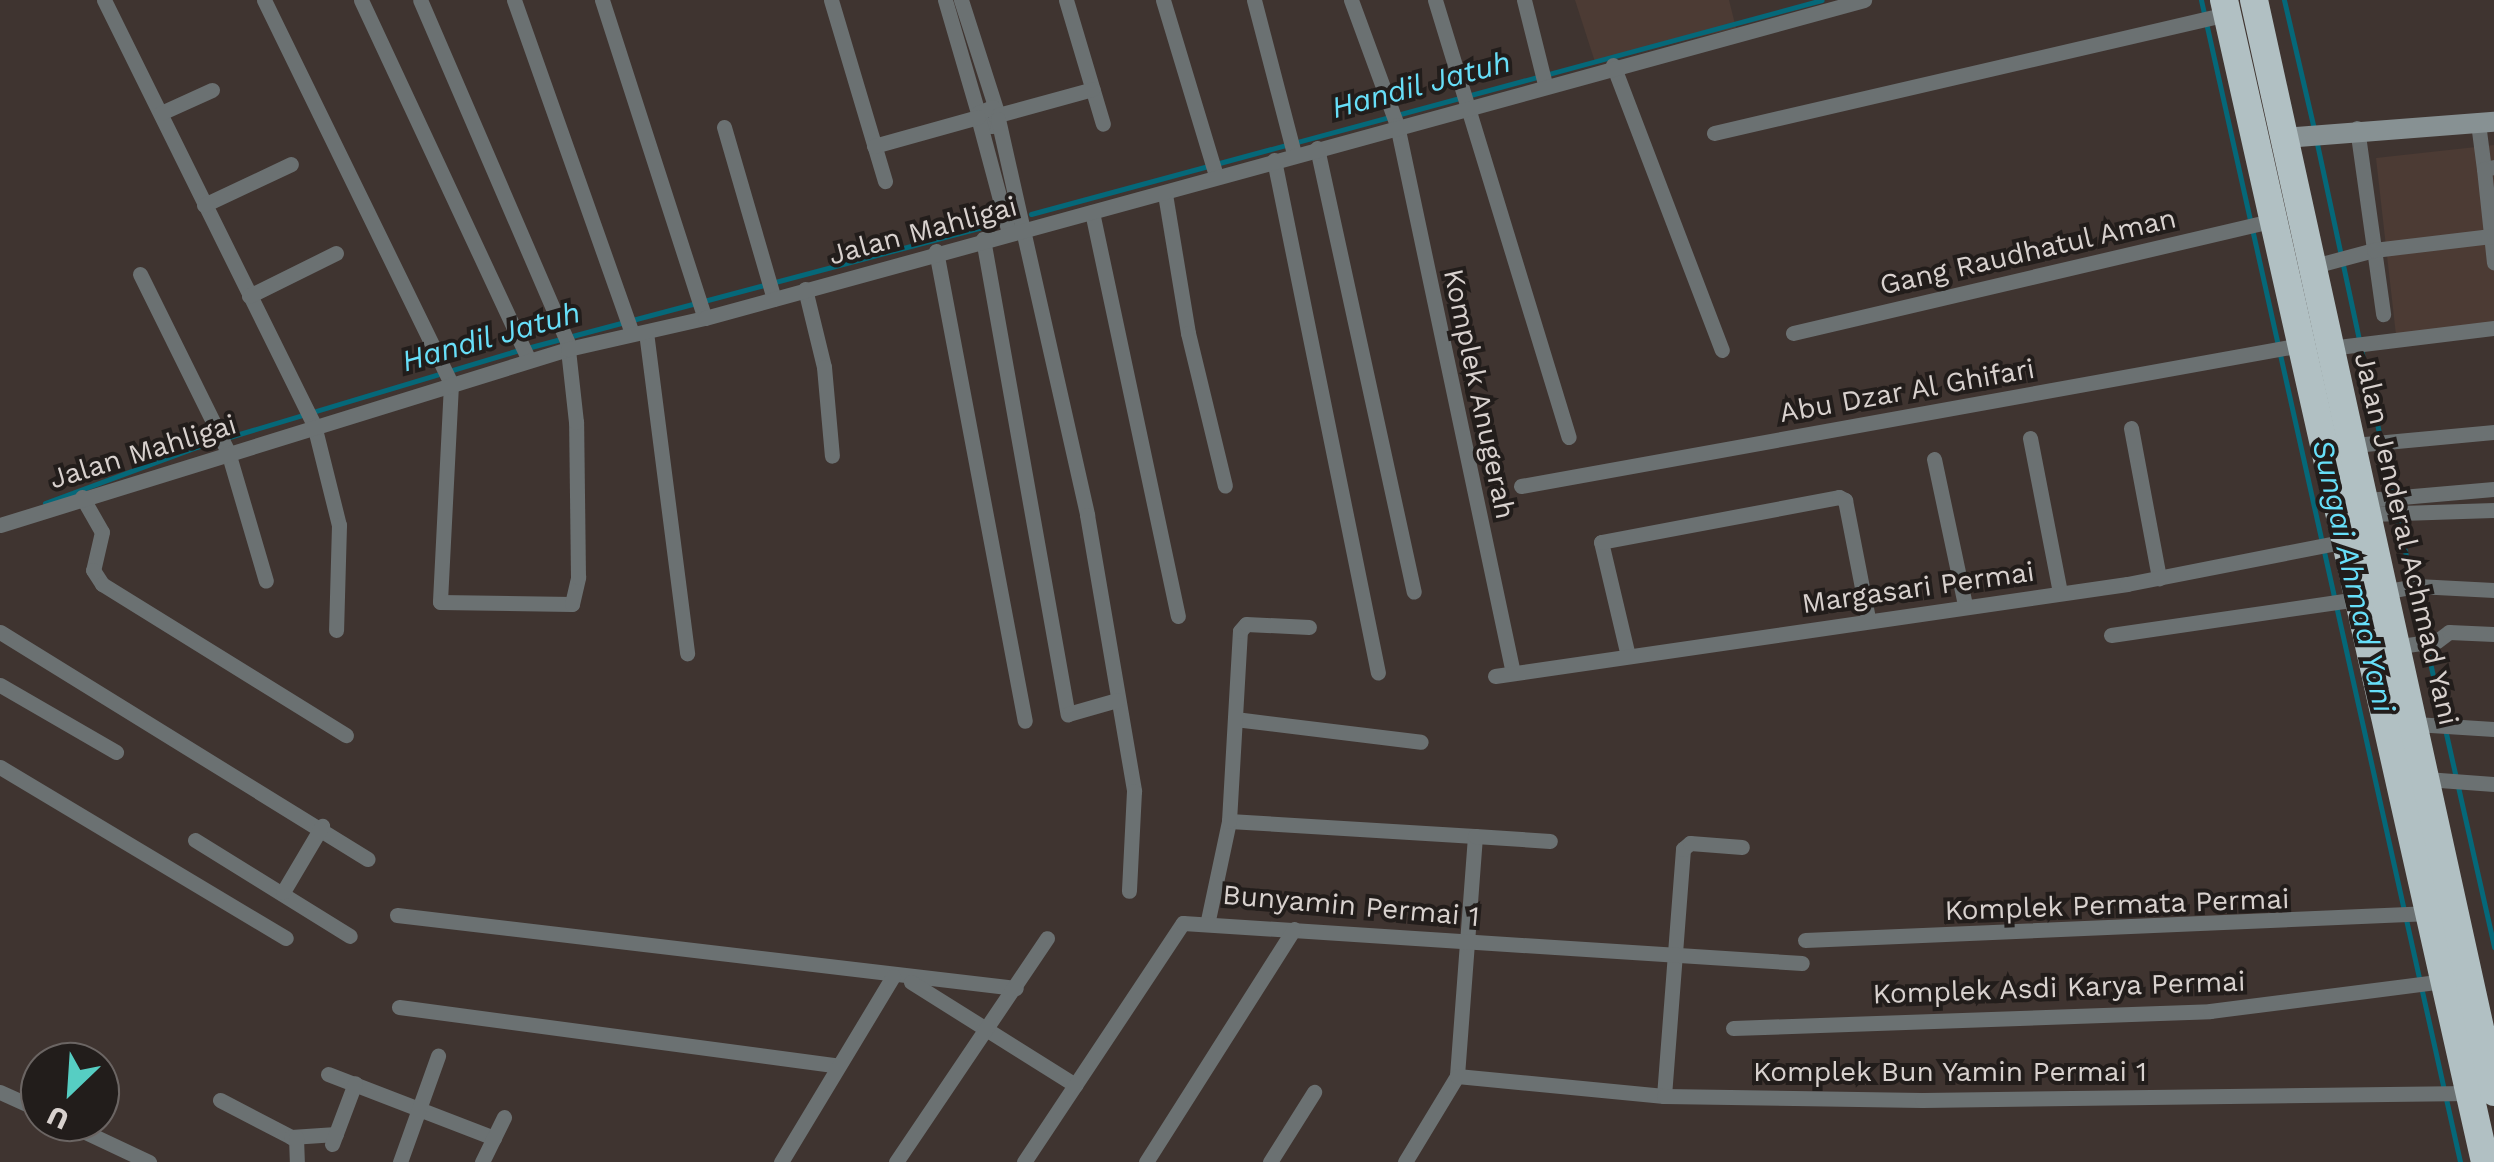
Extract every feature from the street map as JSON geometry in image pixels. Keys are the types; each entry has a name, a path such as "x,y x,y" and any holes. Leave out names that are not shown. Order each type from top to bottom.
{"highway":[{"name":"Jalan Jenderal Achmad Yani","path":"2254,0 2306,135 2447,781 2424,830 2430,913 2463,1093 2485,1162"},
{"name":"Jalan Jenderal Achmad Yani","path":"2215,13 2256,224 2340,601 2424,830 2463,1093"}],"street":[{"path":"104,0 310,417 339,526 336,630"},
{"path":"264,0 448,373 440,602 572,604 578,576 576,422 566,339 420,0"},
{"path":"361,0 524,351"},
{"path":"514,0 633,325 686,653"},
{"path":"602,0 702,308"},
{"path":"831,0 884,181"},
{"path":"944,0 1027,228 1134,791 1129,891"},
{"path":"961,0 1009,233"},
{"path":"1066,0 1103,124"},
{"path":"1163,0 1213,169"},
{"path":"1254,0 1292,147"},
{"name":"Komplek Anugerah","path":"1351,0 1394,119 1513,673"},
{"path":"1435,0 1569,436"},
{"path":"1524,0 1544,78"},
{"name":"Jalan Mahligai","path":"0,525 224,444 566,339 702,308 770,287 805,290 936,251 1164,194 1213,169 1274,160 1292,147 1318,148 1394,119 1465,99 1864,0"},
{"path":"1714,134 2215,13"},
{"path":"1614,65 1722,350"},
{"path":"874,146 1093,89"},
{"path":"161,112 212,90"},
{"path":"2306,135 2357,128 2486,122 2494,262"},
{"path":"724,127 770,287"},
{"path":"2357,128 2383,314"},
{"path":"1318,148 1414,592"},
{"path":"1274,160 1378,673"},
{"path":"204,205 292,164"},
{"path":"1164,194 1188,333 1225,486"},
{"path":"1092,212 1178,616"},
{"name":"Gang Raudhatul Aman","path":"1792,333 2256,224"},
{"path":"2333,262 2374,250 2491,236"},
{"path":"983,239 1068,714 1116,700"},
{"path":"936,251 1025,721"},
{"path":"249,296 336,254"},
{"path":"140,274 224,444 266,580"},
{"path":"805,290 824,367 832,456"},
{"path":"2350,344 2494,328"},
{"name":"Abu Dzar Al Ghifari","path":"1520,486 2284,349"},
{"path":"2131,428 2160,578"},
{"path":"2370,442 2494,432"},
{"path":"2030,438 2060,594"},
{"path":"1934,459 1965,606"},
{"path":"2386,504 2494,489"},
{"path":"82,497 102,532 93,570 102,584 346,735"},
{"path":"1628,656 1597,550 1601,542 1839,497 1845,500 1868,618"},
{"path":"2386,504 2494,510"},
{"name":"Margasari Permai","path":"1495,676 1868,618 2060,594 2326,545"},
{"path":"2404,588 2494,590"},
{"path":"2112,635 2340,601"},
{"path":"1208,920 1228,820 1244,625 1309,628"},
{"path":"0,632 322,826 367,860"},
{"path":"2417,644 2448,632 2494,634"},
{"path":"0,685 116,752"},
{"path":"1235,719 1420,742"},
{"path":"2435,725 2494,729"},
{"path":"0,767 286,938"},
{"path":"2447,781 2494,784"},
{"path":"1228,820 1550,841"},
{"path":"283,892 322,826"},
{"path":"1405,1162 1457,1076 1475,836"},
{"path":"195,840 350,936"},
{"path":"1664,1096 1684,846 1742,847"},
{"name":"Komplek Permata Permai","path":"1805,940 2430,913"},
{"path":"397,914 900,978 1016,988"},
{"name":"Bunyamin Permai 1","path":"1024,1162 1170,933 1183,923 1208,920 1676,958 1802,963"},
{"path":"1146,1162 1294,929"},
{"path":"896,1162 1047,938"},
{"path":"900,978 1075,1086"},
{"path":"781,1162 810,1122 835,1065 900,978"},
{"name":"Komplek Asdi Karya Permai","path":"1733,1028 2210,1011 2445,981"},
{"path":"399,1007 835,1065"},
{"path":"400,1162 438,1056"},
{"path":"328,1074 420,1105 494,1138"},
{"name":"Komplek Bun Yamin Permai 1","path":"1457,1076 1664,1096 1922,1100 2463,1093"},
{"path":"220,1100 296,1137 334,1139 355,1083"},
{"path":"1278,1159 1314,1092"},
{"path":"482,1162 504,1117"},
{"path":"296,1137 297,1162"},
{"path":"106,1142 149,1162"}],"shaded area":[{"path":"1575,0 1729,0 1736,28 1595,62"},
{"path":"2494,145 2494,324 2396,335 2376,158"}],"waterway":[{"name":"Handil Jatuh","path":"1031,214 1822,0"},
{"name":"Sungai Ahmad Yani","path":"2201,0 2460,1162"},
{"name":"Sungai Ahmad Yani","path":"2284,0 2314,129"},
{"name":"Sungai Ahmad Yani","path":"2316,139 2392,495"},
{"name":"Handil Jatuh","path":"45,503 196,447 512,352 1001,222"},
{"name":"Sungai Ahmad Yani","path":"2397,516 2494,947"}]}
